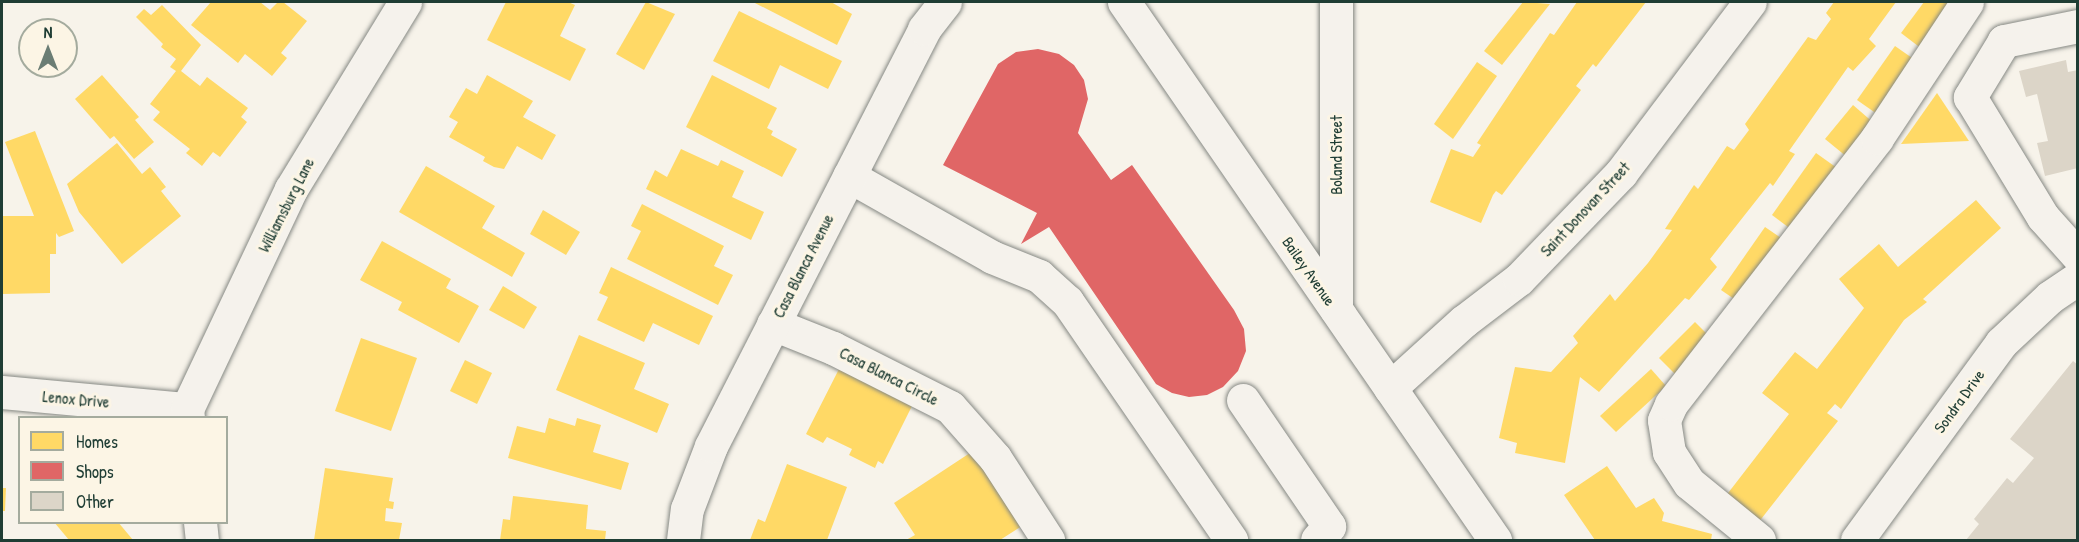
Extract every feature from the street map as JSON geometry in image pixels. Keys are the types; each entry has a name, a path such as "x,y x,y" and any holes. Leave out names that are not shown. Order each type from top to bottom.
{"street":[{"name":"Williamsburg Lane","path":"188,413 291,189 405,2"},
{"name":"Casa Blanca Avenue","path":"682,540 687,509 711,446 924,29 945,2"},
{"name":"Bailey Avenue","path":"1124,2 1495,540"},
{"name":"Boland Street","path":"1336,2 1336,309"},
{"name":"Saint Donovan Street","path":"1390,388 1464,321 1519,279 1621,173 1750,2"},
{"path":"1757,539 1689,483 1668,452 1664,420 1671,404 1877,138 1967,2"},
{"path":"2078,26 2004,41 1970,97 2043,217 2078,256"},
{"path":"849,176 992,257 1039,276 1067,301 1231,540"},
{"name":"Sondra Drive","path":"1857,540 2001,344 2050,297 2078,278"},
{"name":"Casa Blanca Circle","path":"773,324 833,348 950,407 995,458 1048,540"},
{"name":"Lenox Drive","path":"2,392 188,413"},
{"path":"1243,400 1329,526 1317,540"},
{"path":"200,524 202,540"}],"building: Homes":[{"path":"211,2 260,2 270,10 278,2 283,2 307,21 281,53 287,58 272,76 245,54 238,63 191,25"},
{"path":"506,2 568,2 575,5 560,36 586,49 570,81 487,40"},
{"path":"646,2 675,14 644,70 616,54"},
{"path":"753,2 831,2 852,14 837,45"},
{"path":"1523,2 1550,4 1502,65 1484,51"},
{"path":"1577,2 1646,2 1596,67 1593,64 1576,86 1581,90 1502,195 1496,191 1493,195 1481,223 1430,202 1451,149 1473,157 1481,145 1477,143 1550,33 1554,35"},
{"path":"1834,2 1896,2 1869,39 1876,46 1853,71 1848,67 1789,151 1795,154 1773,186 1770,183 1710,259 1717,267 1689,300 1685,298 1599,392 1580,377 1565,463 1515,453 1517,443 1499,438 1515,367 1551,372 1578,343 1573,336 1610,294 1615,301 1648,263 1672,230 1665,229 1694,185 1698,189 1727,146 1734,150 1749,130 1745,124 1808,37 1816,40 1831,19 1826,13"},
{"path":"1924,2 1958,2 1922,49 1901,33"},
{"path":"162,5 201,45 181,71 200,86 207,77 248,108 241,117 247,122 220,157 213,152 202,166 186,153 190,149 153,120 160,112 150,104 176,71 170,67 176,59 161,47 163,44 136,17 144,9 151,15"},
{"path":"739,11 842,61 828,89 780,65 769,89 713,61"},
{"path":"1895,46 1915,60 1877,114 1857,100"},
{"path":"1477,62 1497,76 1453,139 1434,124"},
{"path":"102,75 139,117 135,120 154,142 134,159 114,136 110,139 75,99"},
{"path":"487,75 533,101 523,117 556,135 542,160 517,146 504,169 494,167 483,161 485,157 449,137 458,122 449,117 466,88 477,94"},
{"path":"712,75 777,108 767,128 773,131 771,135 797,149 782,177 686,127"},
{"path":"1937,93 1969,141 1901,144"},
{"path":"1853,105 1875,124 1847,157 1825,139"},
{"path":"35,131 74,231 59,237 56,233 56,254 50,254 50,293 2,294 2,216 34,216 5,142"},
{"path":"117,143 142,174 150,167 166,187 161,191 181,216 122,264 79,212 67,184"},
{"path":"681,149 718,166 721,160 744,171 732,197 764,212 751,240 646,189 655,170 667,177"},
{"path":"1816,153 1837,168 1792,230 1772,215"},
{"path":"426,166 495,206 482,228 525,253 512,277 399,212"},
{"path":"1976,200 2001,228 1923,299 1927,302 1904,320 1841,409 1835,404 1827,413 1838,421 1758,523 1725,497 1789,414 1762,393 1795,352 1817,369 1864,308 1839,279 1879,244 1898,267"},
{"path":"642,204 724,246 714,266 733,275 718,305 627,259 641,231 631,226"},
{"path":"543,210 580,232 566,255 530,234"},
{"path":"1765,227 1784,240 1740,303 1721,290"},
{"path":"382,241 451,279 446,288 479,306 459,343 398,310 402,302 360,280"},
{"path":"611,267 713,316 699,345 653,323 644,342 597,320 608,297 599,293"},
{"path":"503,286 537,307 524,329 489,310"},
{"path":"1695,322 1712,339 1676,375 1659,358"},
{"path":"579,335 645,363 634,389 669,404 657,433 556,390"},
{"path":"361,338 417,358 391,431 335,411"},
{"path":"465,360 492,373 477,404 450,391"},
{"path":"839,369 912,406 883,464 878,461 875,468 849,455 852,449 827,437 823,443 806,434"},
{"path":"1651,369 1666,386 1616,432 1600,416"},
{"path":"549,418 575,426 577,418 601,425 593,452 629,463 621,490 508,458 517,426 545,433"},
{"path":"976,449 1025,524 1000,540 906,540 915,535 894,503"},
{"path":"787,464 847,487 827,540 750,540 758,519 765,522"},
{"path":"1607,466 1636,508 1654,498 1664,513 1662,521 1712,534 1711,540 1595,540 1564,495"},
{"path":"325,468 393,478 389,501 394,502 393,509 386,508 385,521 402,523 399,540 314,540"},
{"path":"2,488 6,488 5,511 2,511"},
{"path":"513,496 588,505 586,529 606,531 605,540 500,540 503,519 510,520"},
{"path":"56,524 120,524 133,540 69,540"}],"building: Shops":[{"path":"1038,49 1059,54 1074,65 1084,80 1088,99 1078,133 1111,180 1132,165 1234,310 1244,329 1246,351 1238,371 1223,387 1207,395 1189,397 1172,393 1156,384 1049,227 1021,244 1037,213 943,165 998,64 1016,52"}],"building: Other":[{"path":"2066,60 2068,72 2078,70 2078,168 2045,176 2037,143 2048,141 2037,94 2026,97 2019,71"},
{"path":"2073,361 2078,365 2078,540 1966,540 1979,524 1974,519 2007,478 2013,483 2034,458 2010,439"}]}
